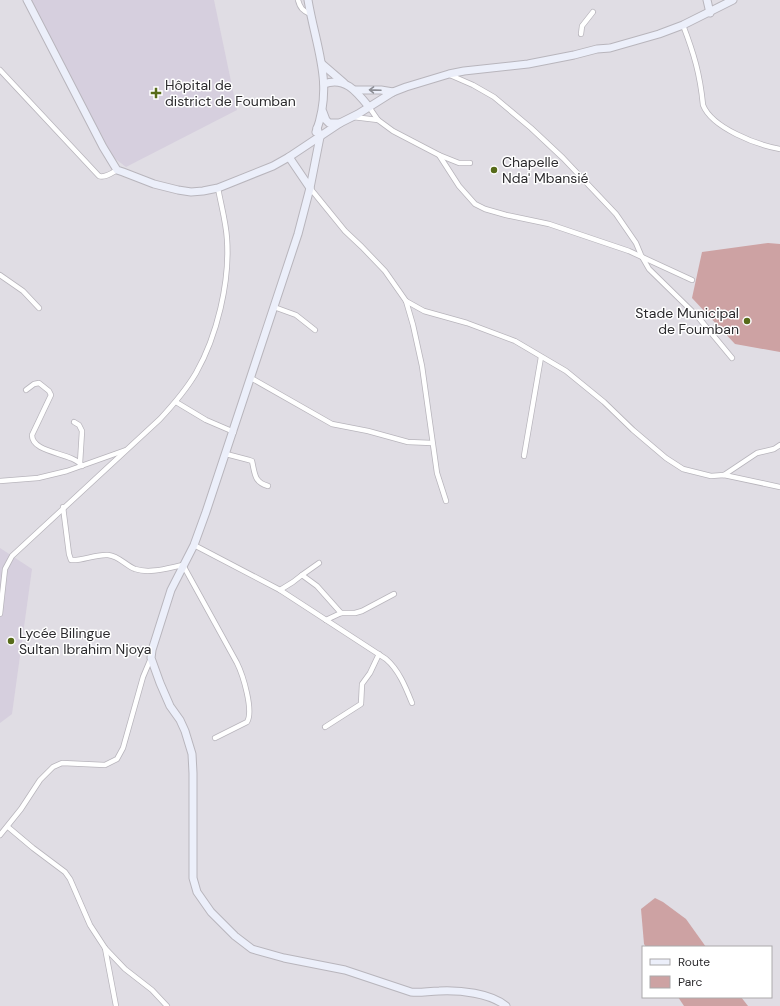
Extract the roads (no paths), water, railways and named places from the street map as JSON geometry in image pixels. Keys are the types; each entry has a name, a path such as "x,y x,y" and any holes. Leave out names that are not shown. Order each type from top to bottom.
{"street":[{"path":"27,0 103,147 117,170 149,182 191,192 218,188 263,171 290,157 340,123 353,117 393,92 406,87 448,74 528,64 597,49 610,48 659,34 683,25 710,13 733,0"},
{"path":"298,0 300,7 310,14"},
{"path":"308,0 322,64 324,84 323,112 312,142"},
{"path":"707,0 710,13"},
{"path":"580,34 582,26 593,12"},
{"path":"683,25 699,75 705,110 709,115 729,130 749,141 780,149"},
{"path":"322,64 344,83 356,90 378,120 399,135 439,155 459,163 470,163"},
{"path":"0,70 99,176 106,176 117,170"},
{"path":"448,74 473,85 494,97 563,158 616,214 636,243 640,256 648,269 698,317 732,358"},
{"path":"324,84 330,82 344,83"},
{"path":"356,90 393,92"},
{"path":"323,112 326,120 329,122 340,123"},
{"path":"353,117 378,120"},
{"path":"0,835 8,827 40,780 57,764 72,763 99,766 105,765 117,759 123,748 151,658 167,599 194,545 234,432 298,234 310,188 320,137 318,128"},
{"path":"439,155 448,171 468,197 475,204 485,209 550,224 640,256 692,280"},
{"path":"290,157 310,188 345,231 385,271 406,301 410,312 422,366 437,473 446,501"},
{"path":"0,614 4,574 7,564 12,556 127,449 152,428 176,402 195,374 211,339 220,309 225,281 227,240 218,188"},
{"path":"0,275 23,291 39,308"},
{"path":"406,301 424,311 467,323 514,341 566,371 604,402 633,430 674,464 683,469 711,476 724,475 780,487"},
{"path":"274,307 296,315 315,330"},
{"path":"524,456 541,356"},
{"path":"251,378 332,424 368,431 408,442 432,443"},
{"path":"26,390 34,384 39,383 49,391 51,395 32,435 34,443 51,452 72,458 81,464"},
{"path":"176,402 206,420 234,432"},
{"path":"74,422 79,425 82,431 81,464"},
{"path":"724,475 757,453 774,449 780,445"},
{"path":"0,481 38,478 67,471 81,464 127,449"},
{"path":"226,454 252,461 258,481 260,484 268,486"},
{"path":"64,507 71,560 106,555 113,556 132,568 144,571 183,565"},
{"path":"194,545 280,590 379,654 390,662 398,674 412,703"},
{"path":"280,590 294,582 319,563"},
{"path":"183,565 226,641 240,669 246,687 250,713 247,722 215,738"},
{"path":"302,575 317,586 341,612"},
{"path":"326,620 341,612 355,613 362,611 394,594"},
{"path":"325,727 361,704 362,684 370,673 379,654"},
{"path":"151,658 170,706 180,720 185,731 192,754 194,773 192,873 194,884 203,901 223,925 243,942 263,953 345,970 411,992 421,994 446,991 484,995 499,1000 506,1006"},
{"path":"8,827 65,872 70,879 90,925 106,948 125,969 152,990 167,1006"},
{"path":"106,948 116,1006"}],"place":[{"name":"Hôpital de district de Foumban","path":"156,93"},
{"name":"Chapelle Nda' Mbansié","path":"494,170"},
{"name":"Stade Municipal de Foumban","path":"747,321"},
{"name":"Lycée Bilingue Sultan Ibrahim Njoya","path":"11,641"}]}
